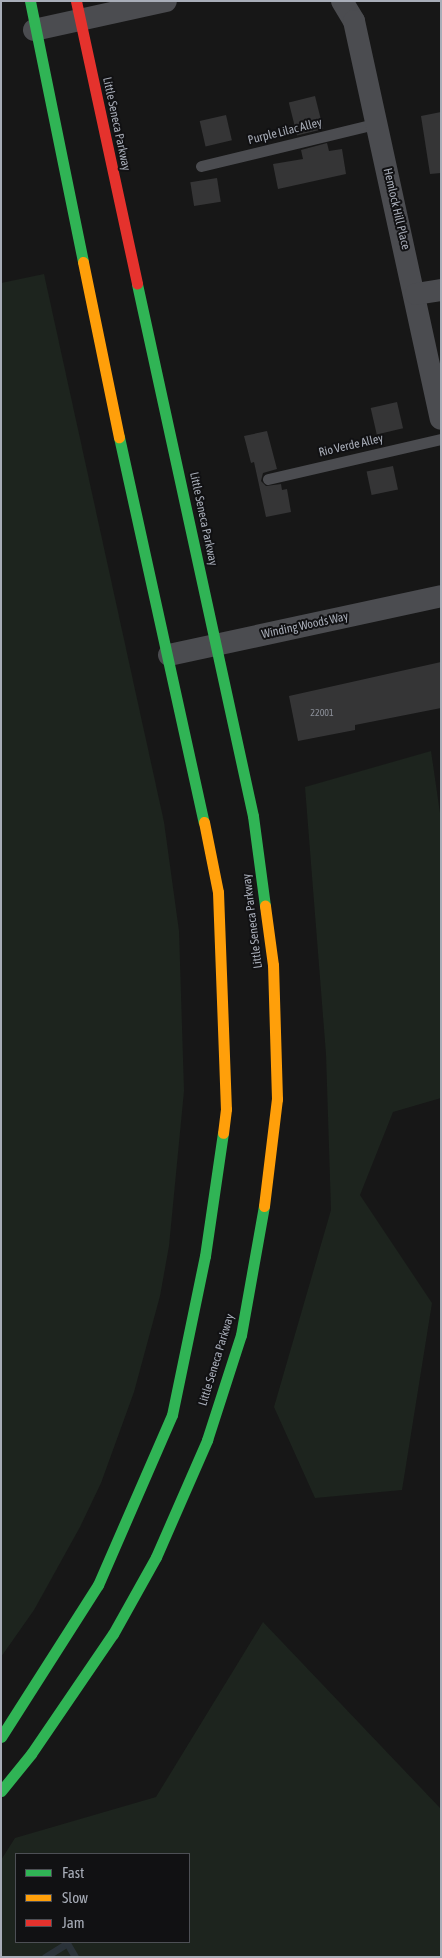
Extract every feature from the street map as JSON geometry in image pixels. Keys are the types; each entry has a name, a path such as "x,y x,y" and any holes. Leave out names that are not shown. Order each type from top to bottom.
{"main road":[{"path":"4,1734 98,1585 172,1414 205,1256 226,1109 218,892 169,655 115,420 34,30 30,1"},
{"name":"Little Seneca Parkway","path":"1,1791 31,1754 113,1634 156,1557 216,1414 241,1335 261,1233 277,1099 273,965 253,816 78,11"}],"street":[{"path":"34,30 78,11 166,1"},
{"name":"Hemlock Hill Place","path":"342,1 354,21 416,294 441,419"},
{"path":"416,294 441,290"},
{"name":"Winding Woods Way","path":"169,655 441,596"}],"lane":[{"name":"Purple Lilac Alley","path":"201,166 376,124"},
{"name":"Rio Verde Alley","path":"268,479 441,439"}],"shaded area":[{"path":"44,274 164,822 179,931 184,1091 169,1246 160,1296 134,1392 101,1483 80,1527 34,1610 1,1657 1,283"},
{"path":"431,751 441,820 441,1098 393,1112 360,1195 432,1303 402,1490 315,1498 274,1407 331,1210 326,1054 305,787"},
{"path":"263,1622 441,1809 441,1957 1,1957 1,1860 15,1838 156,1797"}],"building":[{"path":"315,96 323,129 297,136 289,103"},
{"path":"441,112 441,173 430,174 421,116"},
{"path":"226,115 232,140 206,146 200,121"},
{"path":"327,143 329,151 342,149 346,174 278,189 273,164 303,159 301,150"},
{"path":"217,178 221,202 194,206 190,182"},
{"path":"397,402 403,428 377,434 371,408"},
{"path":"267,431 277,469 263,473 261,481 266,486 281,484 282,490 287,489 291,512 266,517 254,462 251,463 244,436"},
{"path":"393,466 398,489 372,495 367,472"},
{"path":"441,662 441,708 355,725 355,730 298,741 289,696"}],"waterway":[{"path":"45,1957 67,1943 75,1957"}],"traffic: fast":[{"path":"30,1 83,262"},
{"path":"137,284 253,816 265,906"},
{"path":"119,437 204,822"},
{"path":"1,1737 98,1585 172,1415 205,1256 223,1133"},
{"path":"1,1791 31,1754 113,1634 156,1557 207,1440 241,1335 264,1206"}],"traffic: slow":[{"path":"83,262 119,437"},
{"path":"204,822 218,892 226,1109 223,1133"},
{"path":"264,1206 277,1099 273,965 265,906"}],"traffic: jam":[{"path":"76,1 137,284"}]}
